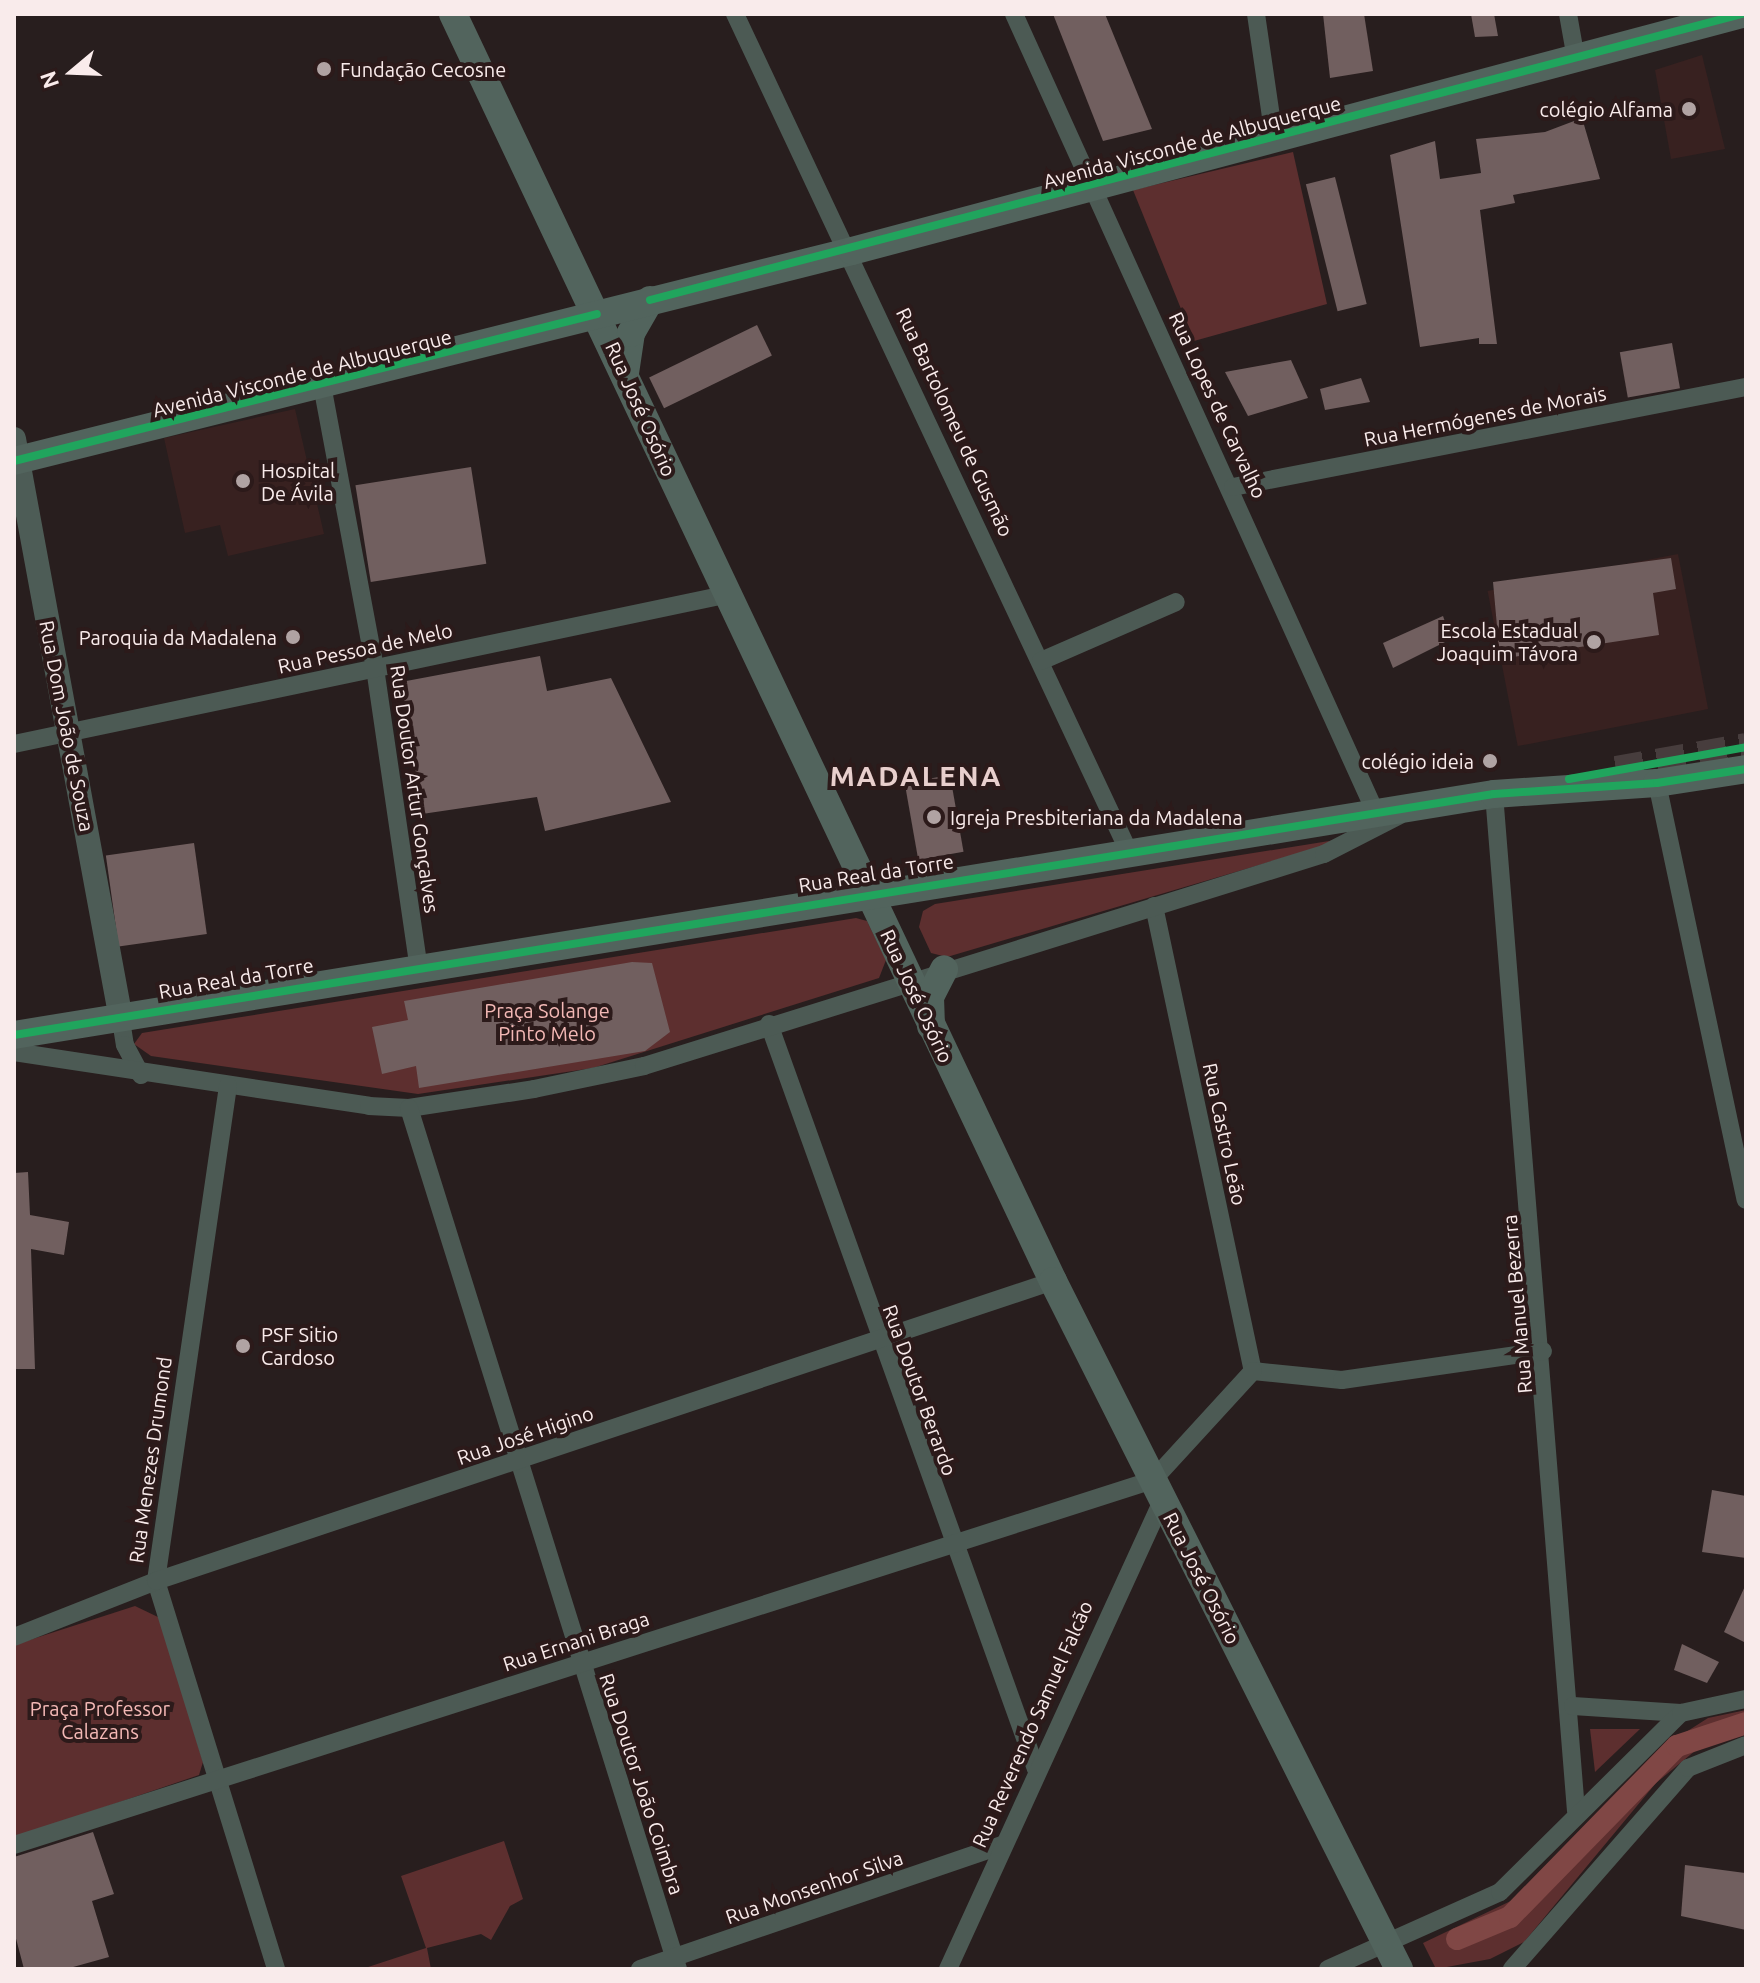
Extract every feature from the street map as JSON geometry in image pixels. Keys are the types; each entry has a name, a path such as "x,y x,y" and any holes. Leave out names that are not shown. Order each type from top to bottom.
{"main road":[{"name":"Rua José Osório","path":"453,14 625,373 725,595 869,890 1053,1281 1392,1957"},
{"name":"Avenida Visconde de Albuquerque","path":"15,453 322,385 852,251 1091,183 1742,14"},
{"path":"625,373 631,333 650,300"},
{"name":"Rua Real da Torre","path":"14,1035 120,1014 869,890 1378,818 1494,794 1657,783 1746,769"},
{"path":"1494,794 1616,770"},
{"path":"931,1027 930,997 944,969"}],"street":[{"name":"Rua Bartolomeu de Gusmão","path":"735,14 852,251 1129,852"},
{"name":"Rua Lopes de Carvalho","path":"1014,14 1233,487 1378,818"},
{"path":"1256,14 1274,137"},
{"path":"1568,14 1576,59"},
{"name":"Rua Doutor Artur Gonçalves","path":"322,385 375,668 418,964"},
{"name":"Rua Hermógenes de Morais","path":"1233,487 1746,387"},
{"name":"Rua Dom João de Souza","path":"15,453 120,1014"},
{"name":"Rua Pessoa de Melo","path":"14,744 725,595"},
{"path":"1041,661 1176,602"},
{"path":"1657,783 1746,1200"},
{"name":"Rua Manuel Bezerra","path":"1494,794 1573,1706 1576,1811"},
{"name":"Rua Real da Torre","path":"14,1052 141,1075 409,1108 644,1066 944,969 1345,846 1405,812"},
{"name":"Rua Castro Leão","path":"1154,906 1253,1371"},
{"path":"120,1014 125,1045 141,1075"},
{"name":"Rua Doutor Berardo","path":"769,1024 950,1541 1036,1769"},
{"name":"Rua Menezes Drumond","path":"228,1086 156,1581 276,1969"},
{"name":"Rua Doutor João Coimbra","path":"409,1108 676,1964"},
{"name":"Rua José Higino","path":"14,1637 156,1581 1053,1281"},
{"path":"1253,1371 1342,1380 1543,1351"},
{"name":"Rua Reverendo Samuel Falcão","path":"948,1969 1158,1489 1253,1371"},
{"name":"Rua Ernani Braga","path":"14,1845 950,1541 1158,1489"},
{"path":"1573,1706 1681,1713 1746,1699"},
{"path":"1328,1969 1392,1957 1500,1892 1576,1811 1681,1713"},
{"path":"1512,1969 1688,1768 1746,1745"},
{"name":"Rua Monsenhor Silva","path":"640,1969 676,1964 1003,1845"}],"shaded area":[{"name":"colégio Alfama","path":"1702,55 1725,149 1671,159 1655,70"},
{"name":"Hospital De Ávila","path":"295,409 324,534 228,556 220,525 185,533 164,438"},
{"name":"Escola Estadual Joaquim Távora","path":"1678,554 1708,709 1518,746 1488,591"}],"green space":[{"path":"1293,152 1327,304 1194,341 1133,190"},
{"path":"1354,837 947,957 931,953 919,927 923,911 935,904"},
{"name":"Praça Solange Pinto Melo","path":"856,918 867,921 886,960 879,978 593,1068 418,1094 151,1056 134,1044 142,1033"},
{"name":"Praça Professor Calazans","path":"135,1606 160,1618 203,1762 199,1775 14,1838 14,1645"},
{"path":"1746,1710 1746,1730 1701,1746 1656,1783 1524,1942 1490,1959 1436,1969 1423,1943 1517,1898 1675,1739 1708,1718"},
{"path":"1590,1729 1640,1729 1595,1772"},
{"path":"504,1841 523,1899 510,1906 491,1940 481,1934 427,1948 431,1969 362,1969 426,1948 401,1876"}],"building":[{"path":"1053,14 1105,14 1152,129 1103,141"},
{"path":"1323,14 1364,14 1373,71 1330,78"},
{"path":"1471,14 1494,14 1498,36 1475,37"},
{"path":"1582,118 1600,179 1513,195 1515,203 1480,210 1497,344 1479,344 1479,338 1420,347 1390,155 1435,141 1440,179 1481,173 1476,139 1545,132"},
{"path":"1335,177 1367,304 1338,311 1306,184"},
{"path":"757,325 772,356 664,408 649,378"},
{"path":"1672,343 1680,388 1628,398 1620,352"},
{"path":"1291,360 1308,398 1248,416 1225,372"},
{"path":"1361,378 1370,402 1325,410 1320,389"},
{"path":"471,467 486,564 371,582 355,485"},
{"path":"1671,558 1676,589 1653,593 1659,635 1500,659 1493,582"},
{"path":"1443,616 1451,639 1393,668 1383,643"},
{"path":"540,656 547,691 611,678 671,802 545,831 537,797 422,814 401,682"},
{"name":"Igreja Presbiteriana da Madalena","path":"950,775 964,852 918,860 905,783"},
{"path":"194,843 207,934 119,946 106,855"},
{"path":"632,962 652,963 670,1032 645,1051 419,1088 416,1066 382,1074 372,1027 408,1020 404,1001"},
{"path":"28,1172 30,1215 69,1222 64,1255 31,1249 35,1369 14,1369 14,1173"},
{"path":"1712,1490 1746,1496 1746,1558 1702,1552"},
{"path":"1746,1584 1746,1643 1724,1632"},
{"path":"1682,1644 1719,1662 1707,1683 1674,1670"},
{"path":"93,1832 114,1894 92,1901 109,1957 66,1969 24,1969 14,1931 14,1857"},
{"path":"1685,1865 1745,1873 1746,1930 1681,1916"}],"waterway":[{"path":"1457,1939 1510,1917 1677,1746 1746,1723"}],"tunnel":[{"path":"1616,770 1746,747"}],"cycle path":[{"path":"650,300 1742,14"},
{"path":"14,461 597,314"},
{"path":"1569,779 1746,747"},
{"path":"14,1035 1494,794 1657,783 1746,769"}],"place":[{"name":"Fundação Cecosne","path":"324,69"},
{"name":"colégio Alfama","path":"1689,109"},
{"name":"Hospital De Ávila","path":"243,481"},
{"name":"Paroquia da Madalena","path":"293,637"},
{"name":"Escola Estadual Joaquim Távora","path":"1594,642"},
{"name":"colégio ideia","path":"1490,761"},
{"name":"Igreja Presbiteriana da Madalena","path":"934,817"},
{"name":"PSF Sitio Cardoso","path":"243,1346"}],"district":[{"name":"MADALENA","path":"916,776"}]}
